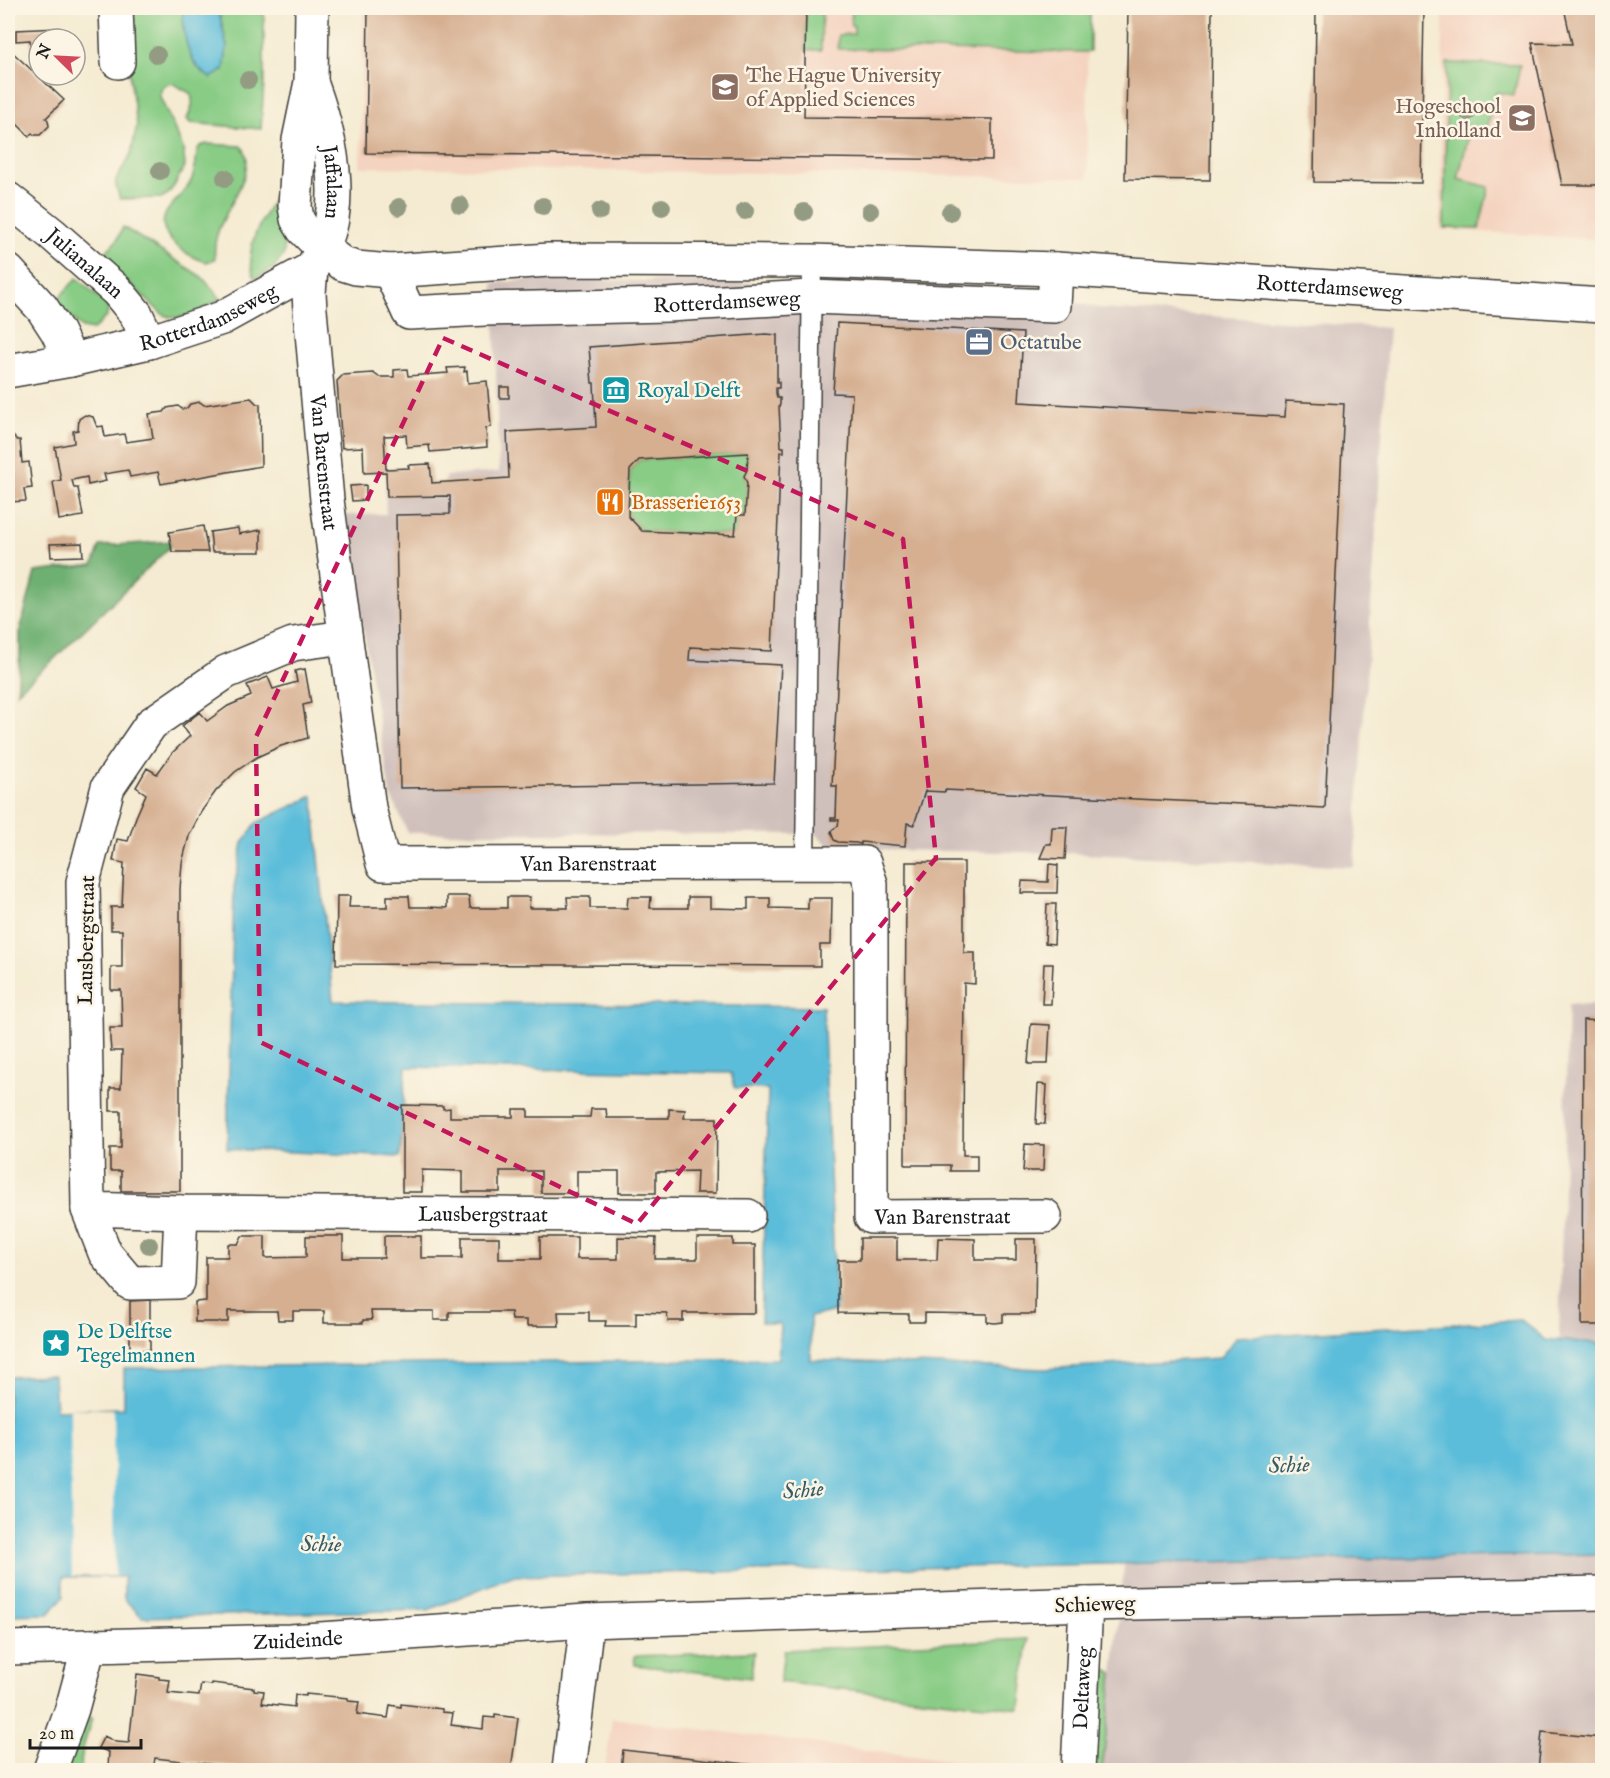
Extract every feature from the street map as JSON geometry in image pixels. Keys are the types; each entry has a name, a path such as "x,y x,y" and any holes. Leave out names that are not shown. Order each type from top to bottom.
{"street":[{"path":"116,8 118,62"},
{"name":"Jaffalaan","path":"312,8 311,82 322,112 328,139 334,190 332,220 317,259"},
{"name":"Julianalaan","path":"8,199 117,291 136,315 149,342"},
{"name":"Rotterdamseweg","path":"8,371 71,360 149,342 222,318 317,259 356,268 390,271 549,260 812,261 1056,269 1602,305"},
{"name":"Van Barenstraat","path":"317,259 309,293 327,500 369,808 383,864 864,863 871,884 871,1217 1045,1216"},
{"name":"Rotterdamseweg","path":"390,271 409,313 668,305 811,297 1054,306 1056,269"},
{"path":"8,271 42,308 57,331 71,360"},
{"name":"Lausbergstraat","path":"181,1212 178,1282 130,1283 105,1253 88,1209 83,882 108,787 151,724 226,672 293,644 345,637"},
{"name":"Lausbergstraat","path":"88,1209 181,1212 748,1216"},
{"name":"Schieweg","path":"587,1621 1086,1604 1602,1593"},
{"name":"Deltaweg","path":"1078,1770 1086,1604"},
{"path":"569,1770 587,1621"},
{"name":"Zuideinde","path":"8,1648 290,1641 587,1621"},
{"path":"50,1770 72,1709 89,1646"}],"lane":[{"path":"805,864 812,261"}],"highlighted area":[{"path":"443,338 903,539 936,858 637,1224 260,1042 256,737"}],"shaded area":[{"name":"The Hague University of Applied Sciences","path":"363,8 1087,8 1088,178 360,167"},
{"name":"Hogeschool Inholland","path":"1443,8 1602,8 1602,240 1440,229"},
{"path":"534,279 1001,287 1105,309 1389,328 1354,867 1065,853 833,849 816,834 408,833 390,794 345,515 386,514 385,487 445,483 446,476 499,472 493,283"},
{"path":"1568,1004 1602,1006 1602,1770 1088,1770 1113,1674 1140,1411 1558,1371"},
{"path":"612,1718 1022,1770 605,1770"}],"green space":[{"path":"128,8 183,8 183,29 227,46 218,8 264,8 264,82 261,129 190,123 187,119 192,103 190,93 172,83 163,86 160,97 183,148 185,165 174,186 168,194 161,198 120,199 116,186 116,180 131,154 137,125 129,72"},
{"path":"806,8 822,8 821,50 805,50"},
{"path":"852,8 924,8 924,19 951,20 952,8 1090,8 1090,52 838,49 838,35 854,34 854,26 851,26"},
{"path":"1447,63 1520,65 1514,95 1496,92 1485,137 1469,134 1458,179 1489,187 1479,229 1444,228"},
{"path":"207,144 241,146 246,154 247,164 239,188 218,232 215,259 207,262 192,256 176,245 165,231 163,223 167,211 191,181 198,149"},
{"path":"276,197 286,199 284,254 275,267 255,279 251,248 262,220"},
{"path":"123,227 202,277 221,299 200,311 185,316 177,318 162,314 101,257 117,240"},
{"path":"77,278 106,304 108,309 107,316 93,330 82,328 55,302"},
{"path":"748,453 747,470 744,476 747,483 745,515 737,515 735,535 642,531 628,516 630,470 639,460"},
{"path":"176,541 17,692 20,630 35,572 93,565 100,546"},
{"path":"1028,1639 1020,1709 780,1682 784,1650"},
{"path":"754,1652 751,1678 635,1665 634,1656"},
{"path":"1098,1669 1105,1669 1113,1674 1102,1770 1087,1770"},
{"path":"82,1715 92,1718 83,1748 80,1770 64,1770"}],"water":[{"path":"183,8 218,8 227,46 224,70 211,78 196,65 191,57 185,38"},
{"name":"Schie","path":"313,796 333,1001 823,1007 836,1311 810,1317 811,1360 1043,1369 1220,1358 1236,1337 1521,1320 1546,1340 1602,1343 1602,1554 512,1576 428,1610 142,1617 124,1599 124,1577 63,1577 63,1597 49,1614 8,1615 8,1377 54,1375 56,1410 124,1408 124,1368 778,1359 780,1324 761,1322 768,1089 735,1088 731,1073 406,1067 400,1157 227,1149 234,887 243,843 256,823"}],"pier":[{"path":"70,1409 113,1409 115,1576 72,1576"}],"building":[{"name":"The Hague University of Applied Sciences","path":"368,8 806,8 804,117 992,119 992,160 366,153"},
{"path":"1128,8 1212,8 1210,180 1125,179"},
{"path":"1316,8 1424,8 1421,183 1314,182"},
{"path":"1564,8 1602,8 1602,185 1562,185 1532,43 1572,44"},
{"path":"16,30 27,30 27,40 16,41"},
{"path":"10,50 27,66 27,87 50,87 64,100 46,118 49,126 40,135 32,133 29,136 8,115 8,53"},
{"path":"837,323 1023,333 1019,402 1285,417 1286,401 1344,404 1325,808 945,790 945,792 925,791 914,825 907,823 905,846 834,840 831,832 838,826 839,820 831,820 831,818 836,818 837,786 832,786 852,394 833,393"},
{"path":"777,335 779,388 776,388 776,393 777,398 780,398 781,447 784,447 784,452 781,452 772,651 690,647 689,660 781,665 774,783 400,788 396,515 450,514 450,496 387,497 386,472 364,473 363,447 342,448 337,381 343,375 373,373 379,377 394,377 394,370 407,369 408,376 448,373 447,368 465,367 464,372 467,371 468,383 487,381 491,427 486,428 487,447 430,452 429,445 407,447 406,435 384,436 386,469 430,464 432,483 509,478 507,432 596,427 594,383 592,383 589,347","holes":["748,453 747,470 744,476 747,483 745,515 737,515 735,535 642,531 628,516 630,470 639,460"]},
{"path":"500,387 509,387 509,398 500,398"},
{"path":"251,398 260,404 261,466 161,484 158,472 130,477 128,470 104,474 106,481 88,485 87,477 72,480 74,488 78,488 83,516 59,520 53,482 61,480 55,447 74,443 73,431 78,430 79,419 85,415 93,417 97,427 103,426 105,437 124,434 126,442 153,438 149,414 164,412 167,408 178,406 182,409 187,408 190,404 200,402 204,405"},
{"path":"8,434 20,440 22,463 29,462 32,488 24,489 26,501 8,502"},
{"path":"366,485 366,500 352,501 350,486"},
{"path":"203,526 208,552 172,552 169,532"},
{"path":"238,528 239,534 261,530 261,552 212,552 210,532"},
{"path":"82,543 83,556 51,557 50,544"},
{"path":"305,669 311,703 303,705 308,738 281,746 257,757 235,772 216,791 201,812 189,836 182,863 180,889 180,1191 121,1191 121,1171 110,1171 110,1148 121,1148 121,1111 110,1111 110,1088 121,1088 122,1051 111,1051 110,1039 110,1028 122,1028 121,990 111,990 111,967 122,967 122,930 111,930 111,907 122,907 124,863 113,861 117,839 128,841 146,794 136,787 147,768 157,774 172,753 190,736 182,726 200,712 207,721 228,706 251,696 247,685 268,677 273,689 297,682 295,671"},
{"path":"1052,827 1067,827 1065,859 1040,858 1046,844 1051,844"},
{"path":"906,862 964,862 964,953 975,953 975,984 964,983 963,1155 977,1155 977,1171 950,1171 950,1165 905,1165"},
{"path":"1049,864 1058,865 1057,893 1021,893 1022,881 1048,882"},
{"path":"337,896 350,896 349,907 387,907 387,896 409,896 410,907 447,908 447,896 469,896 470,908 507,908 507,897 530,897 529,908 568,908 567,897 590,897 590,908 627,908 628,897 651,897 650,908 688,908 688,897 710,897 710,908 748,909 748,898 770,898 770,908 808,909 808,898 832,898 831,945 820,945 820,966 336,964"},
{"path":"1047,904 1056,904 1054,944 1045,943"},
{"path":"1044,964 1053,964 1051,1004 1042,1004"},
{"path":"1583,1020 1602,1021 1602,1325 1582,1325"},
{"path":"1031,1024 1050,1025 1048,1064 1028,1064"},
{"path":"1038,1084 1047,1085 1045,1124 1036,1124"},
{"path":"402,1105 443,1106 443,1109 450,1108 450,1117 513,1117 513,1109 528,1109 528,1117 590,1117 591,1109 606,1109 607,1118 669,1118 669,1109 685,1110 684,1118 717,1118 716,1193 696,1193 697,1171 656,1172 656,1193 619,1193 619,1171 577,1171 577,1193 541,1193 541,1171 500,1171 500,1192 463,1192 463,1171 422,1170 422,1192 402,1192"},
{"path":"1025,1144 1044,1145 1043,1171 1023,1171"},
{"path":"242,1236 265,1236 265,1258 306,1257 306,1236 343,1236 343,1258 384,1258 384,1236 421,1236 421,1258 462,1258 462,1237 499,1237 499,1259 540,1259 540,1237 577,1237 577,1259 618,1259 618,1237 656,1238 655,1259 697,1259 697,1238 733,1238 733,1245 755,1245 755,1313 683,1313 683,1321 668,1321 667,1313 636,1312 636,1326 605,1326 606,1321 589,1321 589,1312 558,1312 559,1326 527,1326 527,1320 512,1320 511,1312 449,1312 449,1320 434,1320 434,1311 371,1311 372,1320 363,1320 363,1323 324,1323 324,1311 293,1311 293,1320 278,1320 277,1311 228,1311 228,1322 195,1322 195,1302 206,1301 206,1257 228,1257 228,1244 238,1244"},
{"path":"860,1238 897,1238 897,1260 937,1260 938,1238 975,1239 975,1260 1016,1260 1016,1239 1036,1239 1035,1314 1003,1314 1003,1322 995,1323 987,1322 987,1314 925,1313 925,1322 909,1322 909,1314 838,1313 838,1260 860,1260"},
{"path":"150,1300 150,1350 130,1350 130,1301"},
{"path":"137,1674 170,1680 168,1693 199,1696 201,1684 212,1685 212,1683 254,1688 254,1690 264,1691 262,1703 294,1707 295,1695 348,1698 348,1701 359,1702 357,1714 388,1718 390,1705 401,1707 401,1704 442,1709 442,1712 453,1713 451,1725 483,1729 484,1717 495,1718 495,1715 518,1718 511,1770 264,1770 155,1758 153,1770 97,1770 97,1767 108,1768 109,1752 98,1748 104,1736 116,1742 129,1743"},
{"path":"1542,1732 1602,1738 1602,1770 1538,1770"},
{"path":"623,1750 792,1769 792,1770 621,1770"}],"place":[{"name":"The Hague University of Applied Sciences","path":"725,87"},
{"name":"Hogeschool Inholland","path":"1522,118"},
{"name":"Octatube","path":"979,342"},
{"name":"Royal Delft","path":"616,390"},
{"name":"Brasserie1653","path":"610,502"},
{"name":"De Delftse Tegelmannen","path":"56,1343"}]}
